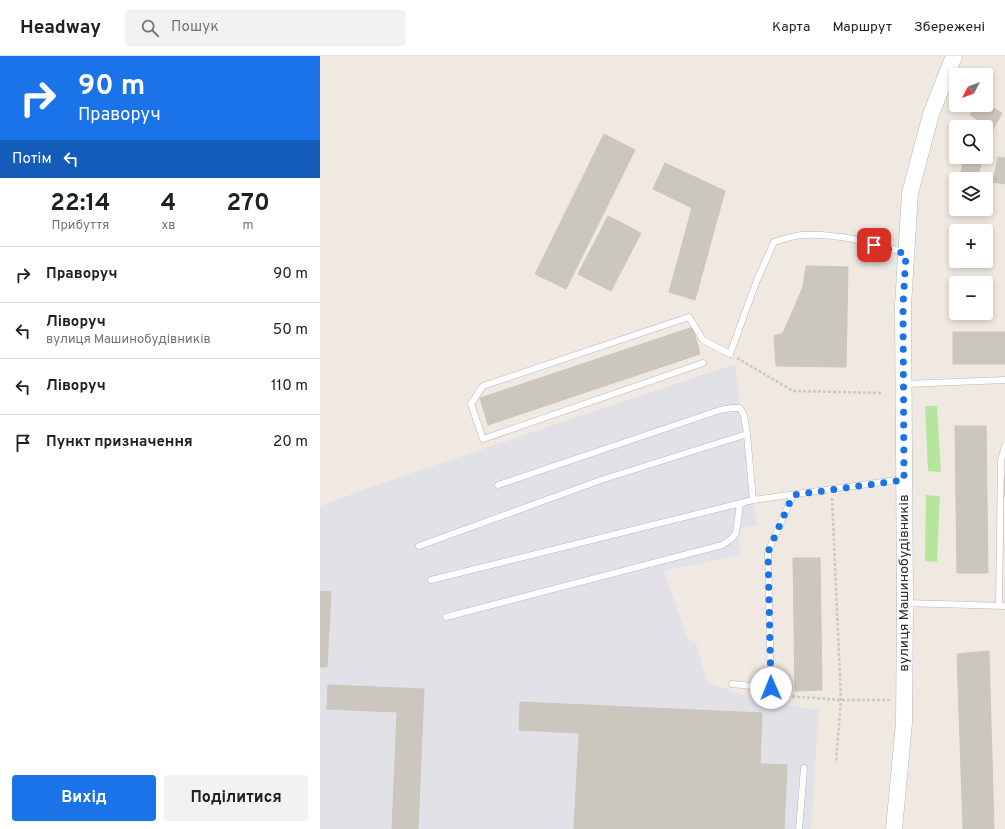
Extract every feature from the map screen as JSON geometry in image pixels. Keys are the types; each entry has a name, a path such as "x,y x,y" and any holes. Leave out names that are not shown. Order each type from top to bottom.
{"street":[{"name":"вулиця Машинобудівників","path":"894,829 904,722 905,603 903,305 910,194 930,114 954,56"}],"lane":[{"path":"703,363 482,439 471,404 483,386 689,316 703,340 730,354 757,280 774,242 800,235 834,236 888,248 906,254"},
{"path":"903,384 1005,380"},
{"path":"498,485 720,410 740,408 744,415 747,434 753,500"},
{"path":"419,546 601,480 747,434"},
{"path":"905,603 1002,605 1001,460 1005,446"},
{"path":"431,580 753,500 904,480"},
{"path":"732,684 771,688 768,552 793,495"},
{"path":"446,617 722,545 731,539 736,533 740,504"},
{"path":"799,829 804,768"}],"path":[{"path":"730,354 793,391 882,393"},
{"path":"831,490 841,700 836,764"},
{"path":"771,688 786,696 841,700 890,700"}],"shaded area":[{"path":"735,364 757,525 739,529 740,555 664,571 687,638 696,642 707,682 756,700 819,710 811,829 320,829 320,506 396,478"}],"green space":[{"path":"925,406 937,406 941,472 928,471"},
{"path":"926,495 940,496 937,562 925,561"}],"building":[{"path":"993,108 1002,113 993,129 993,120 978,120 970,115 972,112 993,112"},
{"path":"604,134 635,150 566,289 535,274"},
{"path":"998,157 1005,158 1005,184 993,182"},
{"path":"665,163 725,191 695,300 669,292 692,208 653,189"},
{"path":"963,164 981,164 979,172 961,172"},
{"path":"608,216 641,233 611,291 578,274"},
{"path":"806,266 848,267 846,367 776,366 774,336 783,333 803,287"},
{"path":"693,327 700,354 488,425 480,398"},
{"path":"953,332 1005,332 1005,364 953,364"},
{"path":"955,426 986,426 988,573 957,573"},
{"path":"1003,476 1005,476 1005,497 1004,497"},
{"path":"793,558 820,558 822,690 795,691"},
{"path":"320,591 331,592 327,667 320,667"},
{"path":"989,651 994,829 963,829 957,654"},
{"path":"328,685 424,689 418,829 392,829 397,712 327,709"},
{"path":"520,702 762,713 760,764 787,765 784,829 574,829 579,733 519,730"}],"route":[{"path":"771,688 768,552 793,495 904,480 903,305 906,254 874,245"}]}
